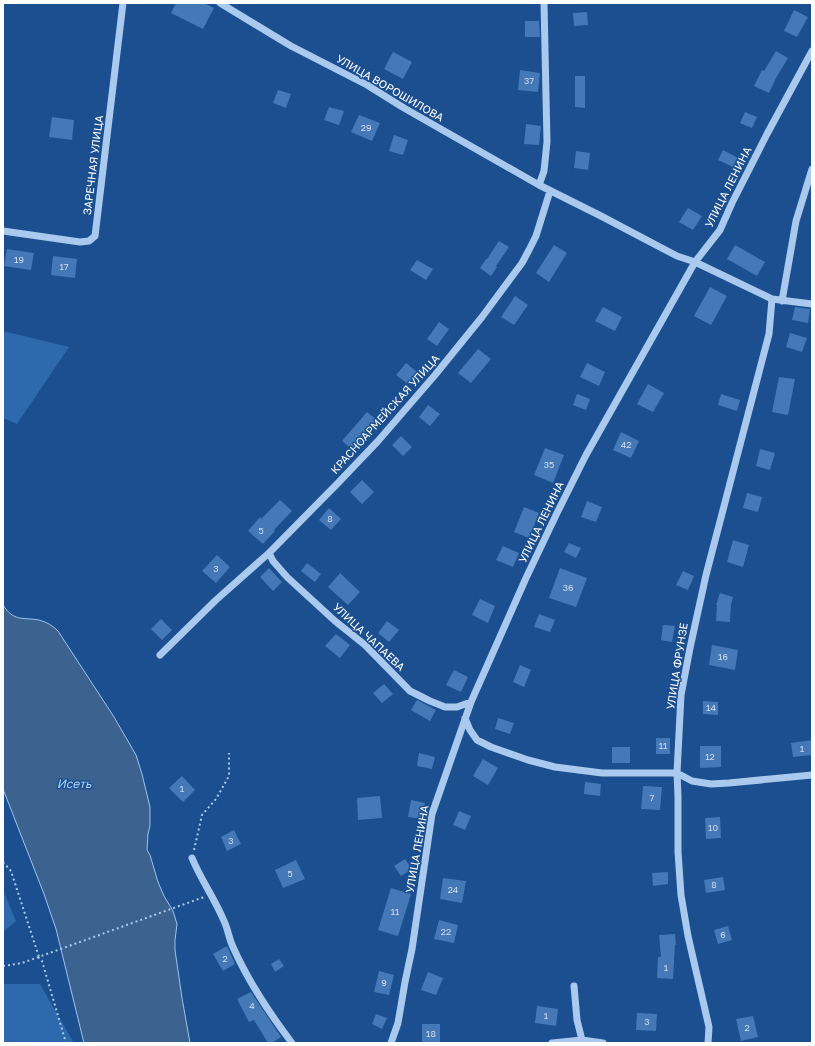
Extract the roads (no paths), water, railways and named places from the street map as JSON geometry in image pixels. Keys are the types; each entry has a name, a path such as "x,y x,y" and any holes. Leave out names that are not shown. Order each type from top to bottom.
{"street":[{"name":"ЗАРЕЧНАЯ УЛИЦА","path":"3,231 80,242 89,241 95,236 123,3"},
{"name":"УЛИЦА ВОРОШИЛОВА","path":"220,3 291,46 367,85 404,108 539,185 677,256 695,262 772,299 812,304"},
{"path":"539,185 544,172 548,142 544,3"},
{"name":"УЛИЦА ЛЕНИНА","path":"391,1043 398,1023 412,949 432,814 471,702 556,514 586,455 695,262 720,230 767,134 812,51"},
{"path":"782,300 796,221 812,169"},
{"name":"КРАСНОАРМЕЙСКАЯ УЛИЦА","path":"160,655 216,600 269,553 378,441 435,375 482,317 522,263 541,220 550,191"},
{"name":"УЛИЦА ФРУНЗЕ","path":"708,1043 709,1027 688,936 681,895 678,852 677,773 681,695 706,575 769,334 772,299"},
{"name":"УЛИЦА ЧАПАЕВА","path":"269,553 273,562 287,577 365,645 410,691 430,702 445,707 457,707 471,702"},
{"path":"465,718 470,730 477,740 528,760 555,767 602,773 677,773 692,781 711,784 812,775"},
{"path":"192,858 225,922 232,946 242,966 274,1019 292,1043"},
{"path":"574,986 577,1020 582,1040"},
{"path":"552,1043 582,1040 603,1043"}],"water":[{"name":"Исеть","path":"3,605 11,614 19,618 42,621 50,624 58,631 114,717 136,755 150,807 150,826 147,850 150,855 158,882 173,911 177,924 175,950 190,1043 84,1043 56,929 3,789"}]}
